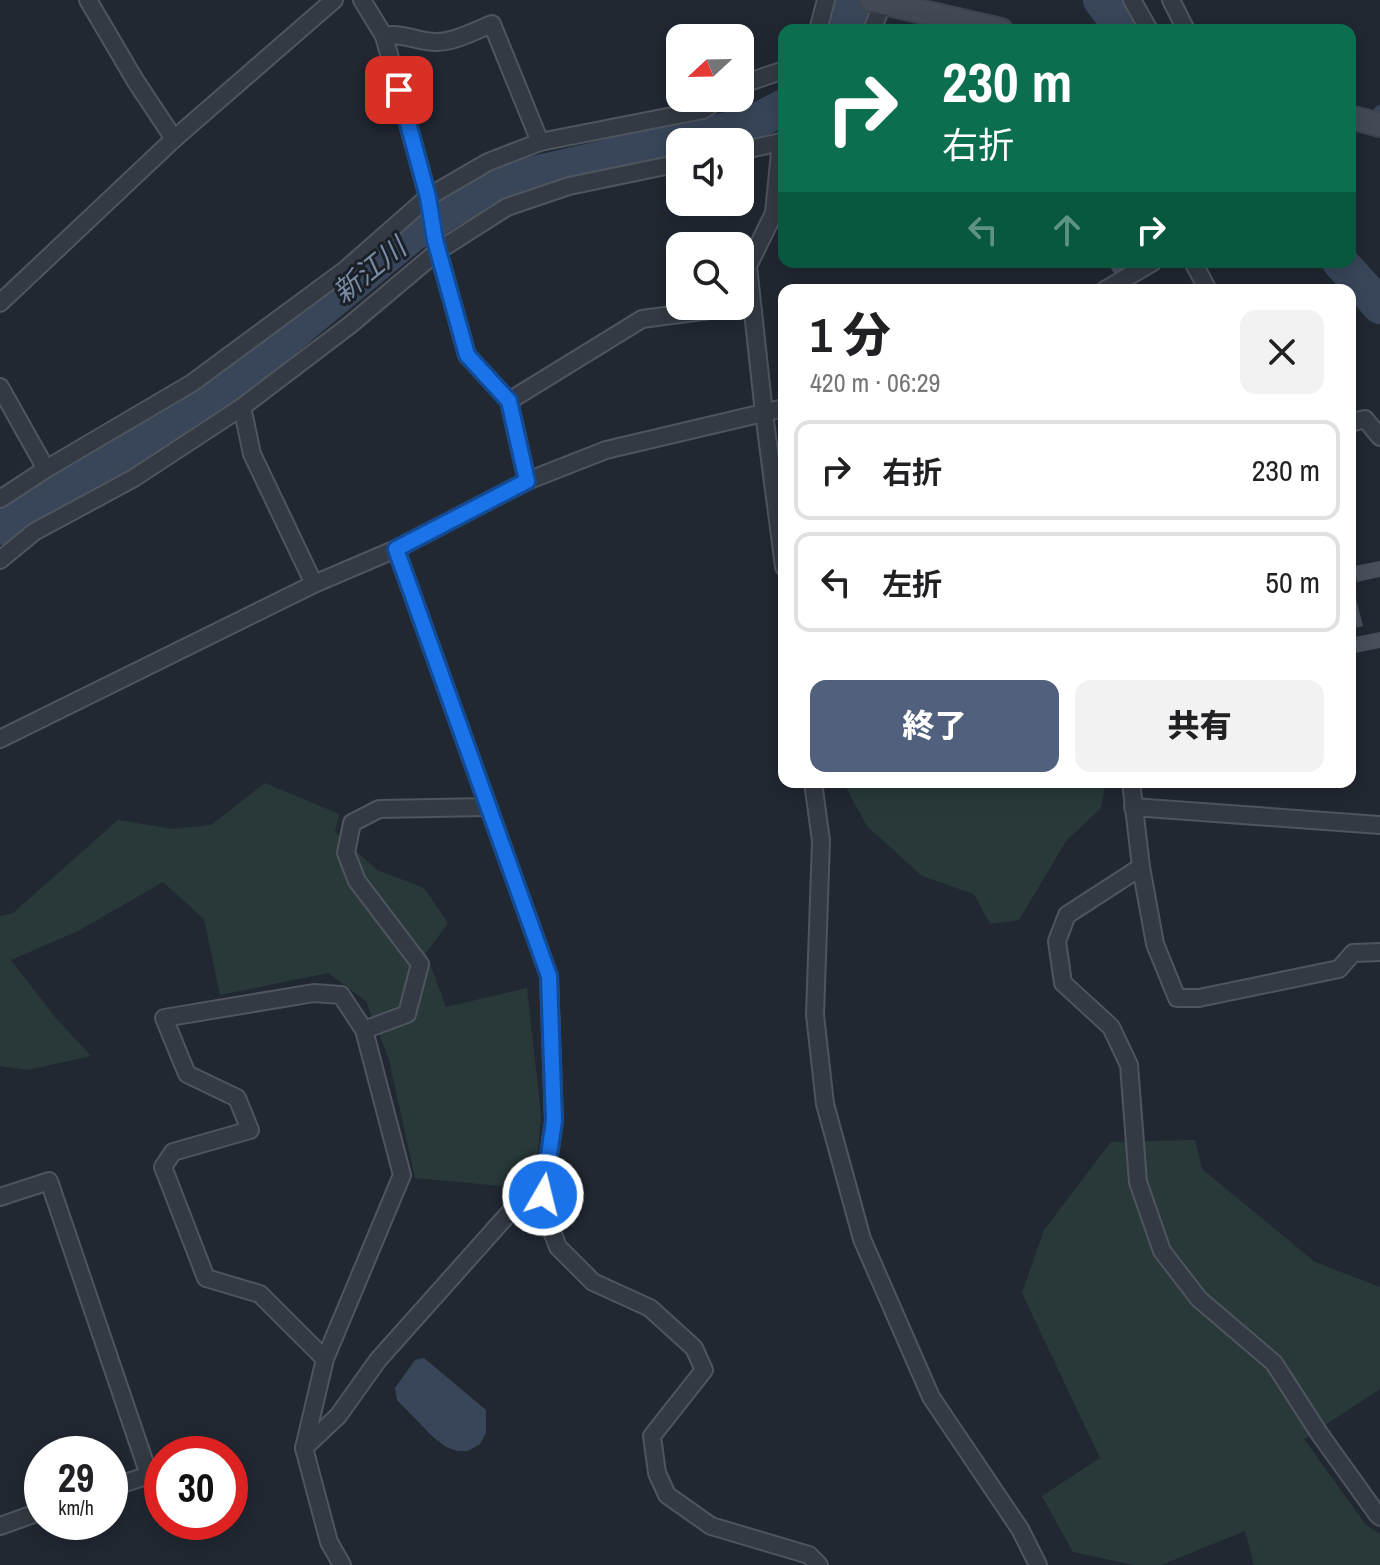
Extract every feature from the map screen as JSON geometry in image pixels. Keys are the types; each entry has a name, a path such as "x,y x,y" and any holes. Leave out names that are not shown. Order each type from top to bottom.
{"main road":[{"path":"877,2 974,24"},
{"path":"1356,119 1380,125"}],"street":[{"path":"88,0 174,139"},
{"path":"0,303 174,139 334,0"},
{"path":"362,0 384,36 467,355 509,401 527,481"},
{"path":"820,24 826,0"},
{"path":"1132,0 1146,24"},
{"path":"1171,0 1183,24"},
{"path":"873,24 877,2"},
{"path":"384,36 393,34 435,42 452,40 492,24 540,142"},
{"path":"754,80 778,72"},
{"path":"1,497 192,383 345,270 428,197 488,162 540,142 693,112"},
{"path":"754,148 778,142"},
{"path":"0,560 34,532 134,478 242,407 350,325 437,245 507,207 569,186 666,166"},
{"path":"754,254 774,213 778,177"},
{"path":"1115,284 1143,268"},
{"path":"509,401 642,319 666,316"},
{"path":"747,320 764,413 778,521"},
{"path":"0,387 46,469"},
{"path":"242,407 252,454 314,584"},
{"path":"0,739 314,584 396,549 527,481 606,450 778,410"},
{"path":"1356,421 1365,419 1380,437"},
{"path":"396,549 549,976 554,1121 543,1195 544,1211 558,1247 593,1282 650,1308 694,1348 704,1370 652,1436 657,1473 667,1495 711,1526 809,1555 819,1565"},
{"path":"814,788 821,841 815,1015 825,1104 862,1239 931,1397 1020,1529 1038,1565"},
{"path":"1131,788 1155,944 1177,998 1199,998 1339,969 1353,953 1380,952"},
{"path":"364,1030 407,1014 420,964 357,881 346,853 352,823 379,809 488,807"},
{"path":"1133,807 1380,825"},
{"path":"1141,867 1067,915 1057,941 1063,983 1111,1027 1129,1065 1138,1182 1162,1251 1199,1299 1274,1363 1319,1433 1380,1517"},
{"path":"325,1359 260,1294 206,1278 163,1167 173,1152 250,1130 237,1098 187,1074 164,1018 314,993 341,995 364,1030 402,1175 325,1359 304,1448 329,1542 342,1565"},
{"path":"0,1197 49,1181 149,1475 128,1482"},
{"path":"304,1448 338,1416 378,1360 519,1202 543,1195"},
{"path":"0,1526 24,1517"}],"shaded area":[{"path":"265,783 339,814 335,832 377,870 424,888 448,923 426,953 446,1007 527,988 541,1115 535,1189 415,1178 389,1060 366,1001 328,973 220,995 204,919 163,882 78,931 11,960 55,1017 91,1056 28,1070 0,1066 0,916 13,913 118,820 173,829 211,825"},
{"path":"846,788 1105,788 1101,808 1066,841 1019,920 990,924 974,894 922,876 867,826"},
{"path":"1195,1140 1202,1169 1315,1262 1380,1287 1380,1389 1304,1439 1366,1525 1380,1534 1380,1565 1254,1565 1245,1531 1161,1565 1134,1565 1073,1552 1042,1496 1100,1458 1022,1293 1044,1230 1111,1142"}],"water":[{"path":"424,1358 486,1410 486,1433 480,1444 468,1451 446,1447 397,1400 395,1388 415,1360"}],"building":[{"path":"1111,268 1126,268 1115,275"},
{"path":"1380,561 1380,577 1357,582 1356,566"},
{"path":"1356,599 1363,626 1356,628"},
{"path":"1380,632 1380,648 1356,653 1356,637"}],"waterway":[{"name":"新江川","path":"846,24 855,0"},
{"path":"1101,0 1119,24"},
{"name":"新江川","path":"0,527 11,515 134,447 232,383 412,234 503,181 749,125 778,110"},
{"path":"1345,268 1380,306"}],"route":[{"path":"399,90 428,197 435,240 467,355 509,401 527,481 396,549 549,976 554,1121 543,1195"}]}
